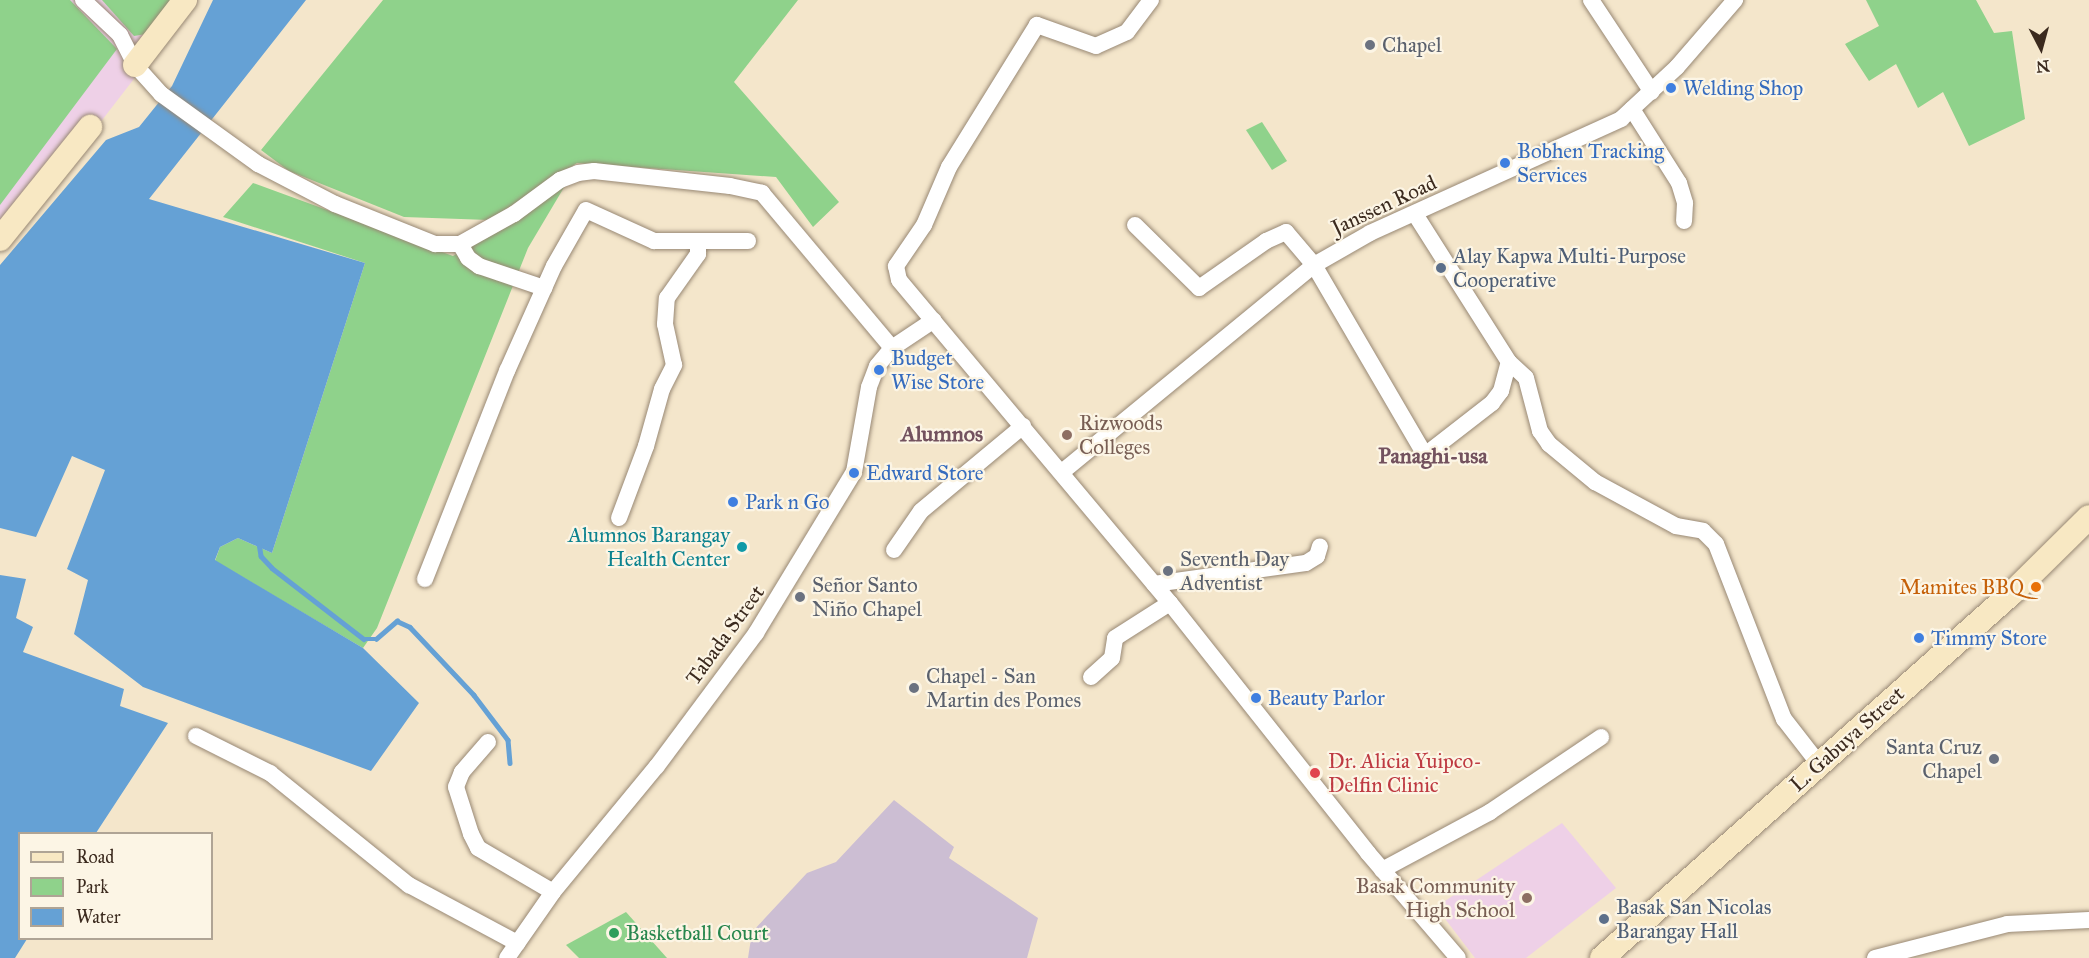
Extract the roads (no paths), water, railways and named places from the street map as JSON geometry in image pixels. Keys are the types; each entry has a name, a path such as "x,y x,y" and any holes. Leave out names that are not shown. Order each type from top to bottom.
{"street":[{"path":"83,0 120,35 135,65 161,94 258,164 335,204 435,244 460,244 514,214 560,180 578,173 594,171 747,188 762,193 892,348"},
{"path":"135,65 186,0"},
{"path":"1151,0 1127,32 1096,45 1037,25 973,124 924,225 897,266 899,280 1062,472 1170,603 1382,870 1458,958"},
{"path":"1591,0 1652,92"},
{"name":"Janssen Road","path":"1062,472 1314,265 1370,233 1582,140 1632,109 1652,92 1735,0"},
{"path":"1632,109 1679,183 1685,203 1684,221"},
{"path":"0,239 90,128"},
{"path":"425,579 476,446 544,288 586,210 654,241 748,241"},
{"path":"1415,214 1509,362 1526,378 1540,431 1564,458 1595,482 1638,507 1676,526 1703,531 1716,544 1785,718 1819,764"},
{"path":"1135,225 1199,288 1280,233 1286,232 1314,265 1425,455 1492,403 1501,391 1509,362"},
{"path":"619,518 633,485 662,389 674,365 665,324 667,298 698,254 698,241"},
{"path":"460,244 468,258 479,266 544,288"},
{"name":"Tabada Street","path":"507,958 553,892 657,766 783,592 854,471 869,387 877,366 892,348 934,320"},
{"path":"894,550 921,511 1023,426"},
{"name":"L. Gabuya Street","path":"1602,958 2014,591 2089,517"},
{"path":"1154,584 1306,563 1317,556 1320,546"},
{"path":"1091,677 1112,658 1116,638 1170,603"},
{"path":"196,736 270,773 409,885 518,943"},
{"path":"1382,870 1490,812 1601,737"},
{"path":"488,742 462,772 456,788 471,834 478,848 553,892"},
{"path":"1875,958 2007,924 2089,920"}],"water":[{"path":"213,0 306,0 149,199 365,263 272,553 238,538 220,547 215,560 363,648 419,703 371,771 143,687 74,634 88,580 67,569 105,470 72,456 36,537 0,528 0,265 106,140 139,127 172,86"},
{"path":"0,575 26,579 16,618 33,627 23,652 124,689 120,706 168,723 97,832 18,832 18,940 26,940 15,958 0,958"}],"waterway":[{"path":"259,543 261,556 272,568 364,639 376,639 397,621 410,627 474,695 508,740 510,763"}],"place":[{"name":"Chapel","path":"1370,45"},
{"name":"Welding Shop","path":"1671,88"},
{"name":"Bobhen Tracking Services","path":"1505,163"},
{"name":"Alay Kapwa Multi-Purpose Cooperative","path":"1441,268"},
{"name":"Budget Wise Store","path":"879,370"},
{"name":"Rizwoods Colleges","path":"1067,435"},
{"name":"Edward Store","path":"854,473"},
{"name":"Park n Go","path":"733,502"},
{"name":"Alumnos Barangay Health Center","path":"742,547"},
{"name":"Seventh Day Adventist","path":"1168,571"},
{"name":"Mamites BBQ","path":"2036,587"},
{"name":"Señor Santo Niño Chapel","path":"800,597"},
{"name":"Timmy Store","path":"1919,638"},
{"name":"Chapel - San Martin des Pomes","path":"914,688"},
{"name":"Beauty Parlor","path":"1256,698"},
{"name":"Santa Cruz Chapel","path":"1994,759"},
{"name":"Dr. Alicia Yuipco- Delfin Clinic","path":"1315,773"},
{"name":"Basak Community High School","path":"1527,898"},
{"name":"Basak San Nicolas Barangay Hall","path":"1604,919"},
{"name":"Basketball Court","path":"614,933"}],"district":[{"name":"Alumnos","path":"942,434"},
{"name":"Panaghi-usa","path":"1433,456"}]}
